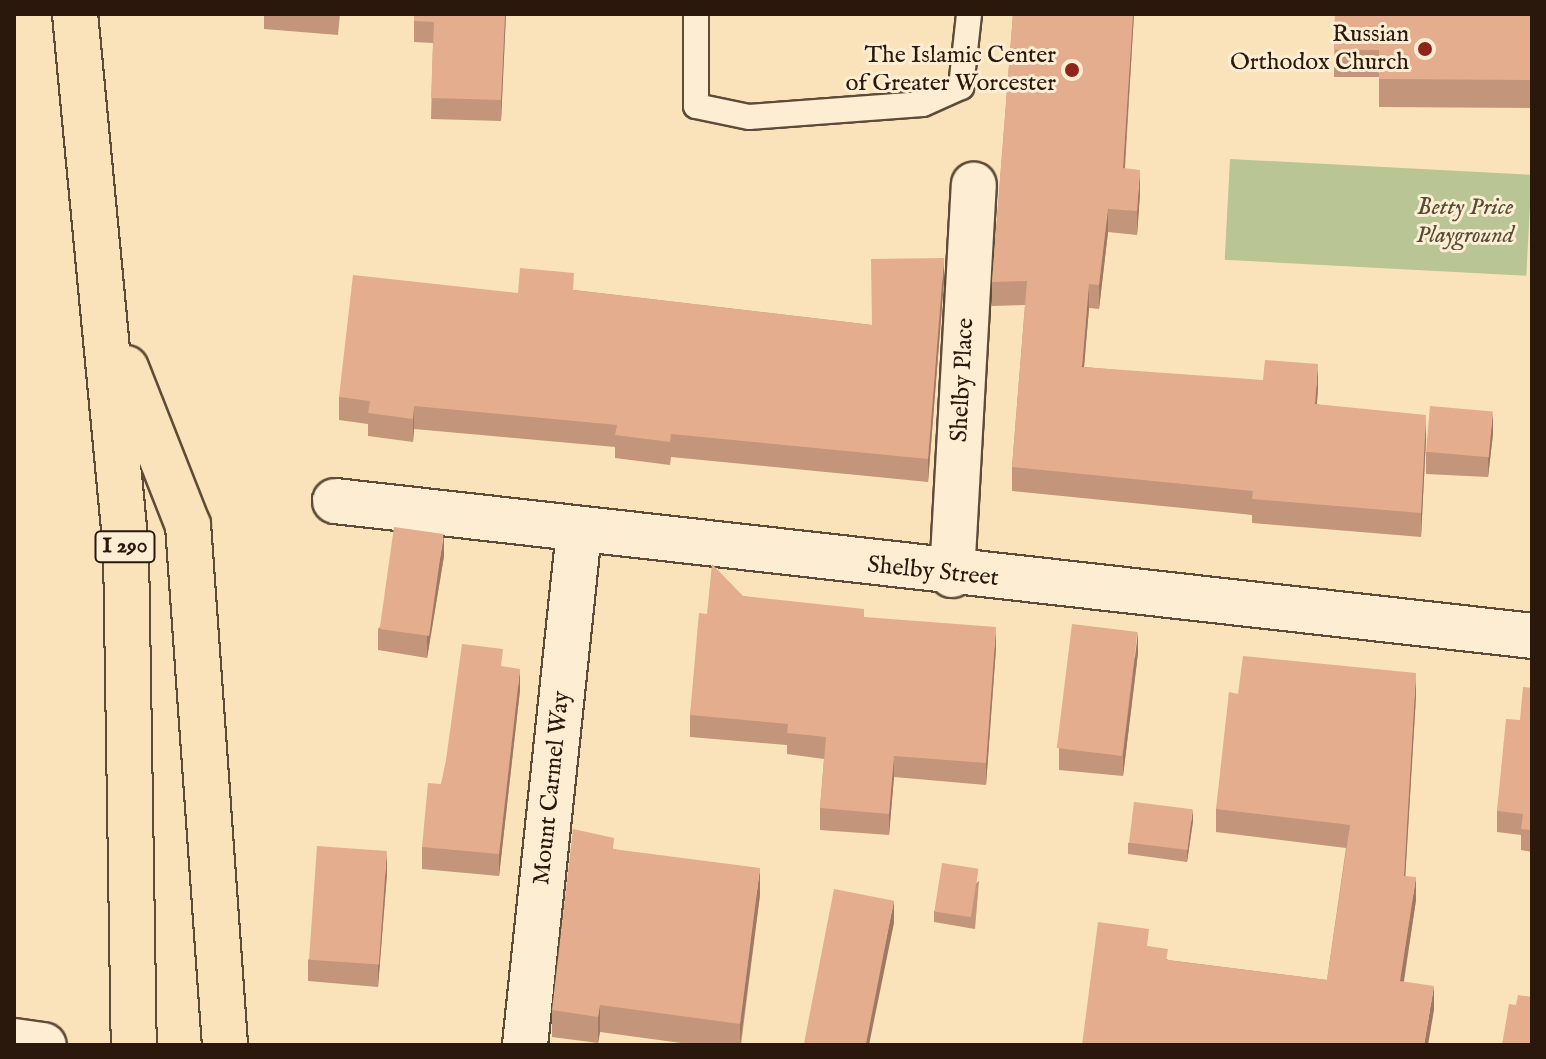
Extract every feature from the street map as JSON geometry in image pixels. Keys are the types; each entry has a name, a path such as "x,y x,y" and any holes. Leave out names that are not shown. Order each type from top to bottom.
{"highway":[{"name":"I 290","path":"75,14 109,325 134,770 134,1045"},
{"path":"109,325 188,525 225,1045"}],"street":[{"name":"Shelby Place","path":"952,575 974,185"},
{"name":"Shelby Street","path":"335,501 952,575 1532,636"},
{"name":"Mount Carmel Way","path":"525,1045 579,531"},
{"path":"14,1041 44,1045"}],"lane":[{"path":"696,14 696,106 749,117 923,104 961,87 969,14"}],"green space":[{"name":"Betty Price Playground","path":"1230,159 1532,175 1526,276 1225,260"}],"building":[{"path":"414,14 505,14 501,100 431,98 434,22 414,21"},
{"path":"1013,14 1133,14 1123,168 1140,170 1137,211 1108,209 1099,285 1089,284 1082,367 1263,380 1265,360 1318,364 1315,404 1426,415 1421,513 1252,499 1253,491 1012,467 1027,281 992,282"},
{"name":"Russian Orthodox Church","path":"1335,14 1532,14 1532,80 1379,79 1379,50 1334,50"},
{"path":"944,258 928,459 671,434 670,442 615,435 617,425 414,406 413,419 368,413 370,401 339,397 353,275 518,293 520,268 574,273 573,290 872,325 871,259"},
{"path":"1430,406 1493,411 1489,457 1426,452"},
{"path":"394,527 444,534 429,636 380,629"},
{"path":"712,564 743,596 864,609 864,617 996,627 986,763 894,756 889,814 820,808 826,737 787,733 788,724 690,715 699,613 707,614"},
{"path":"1072,624 1138,632 1122,756 1057,748"},
{"path":"462,644 503,649 501,666 520,669 499,854 422,847 428,783 441,784 446,760"},
{"path":"1243,656 1416,673 1404,876 1416,877 1400,981 1434,986 1424,1045 1082,1045 1098,922 1149,929 1147,946 1168,949 1166,960 1327,980 1350,825 1216,809 1229,692 1238,694"},
{"path":"1523,687 1532,688 1532,830 1521,829 1523,814 1497,811 1506,719 1520,720"},
{"path":"1134,802 1193,809 1188,850 1129,843"},
{"path":"573,829 614,838 613,849 760,868 740,1024 600,1005 598,1017 552,1010"},
{"path":"317,846 387,851 379,965 309,960"},
{"path":"942,863 979,869 971,917 934,911"},
{"path":"834,889 894,901 866,1045 804,1045"},
{"path":"1518,995 1532,997 1532,1045 1502,1045 1509,1004 1516,1005"}],"place":[{"name":"Russian Orthodox Church","path":"1425,49"},
{"name":"The Islamic Center of Greater Worcester","path":"1072,70"}]}
